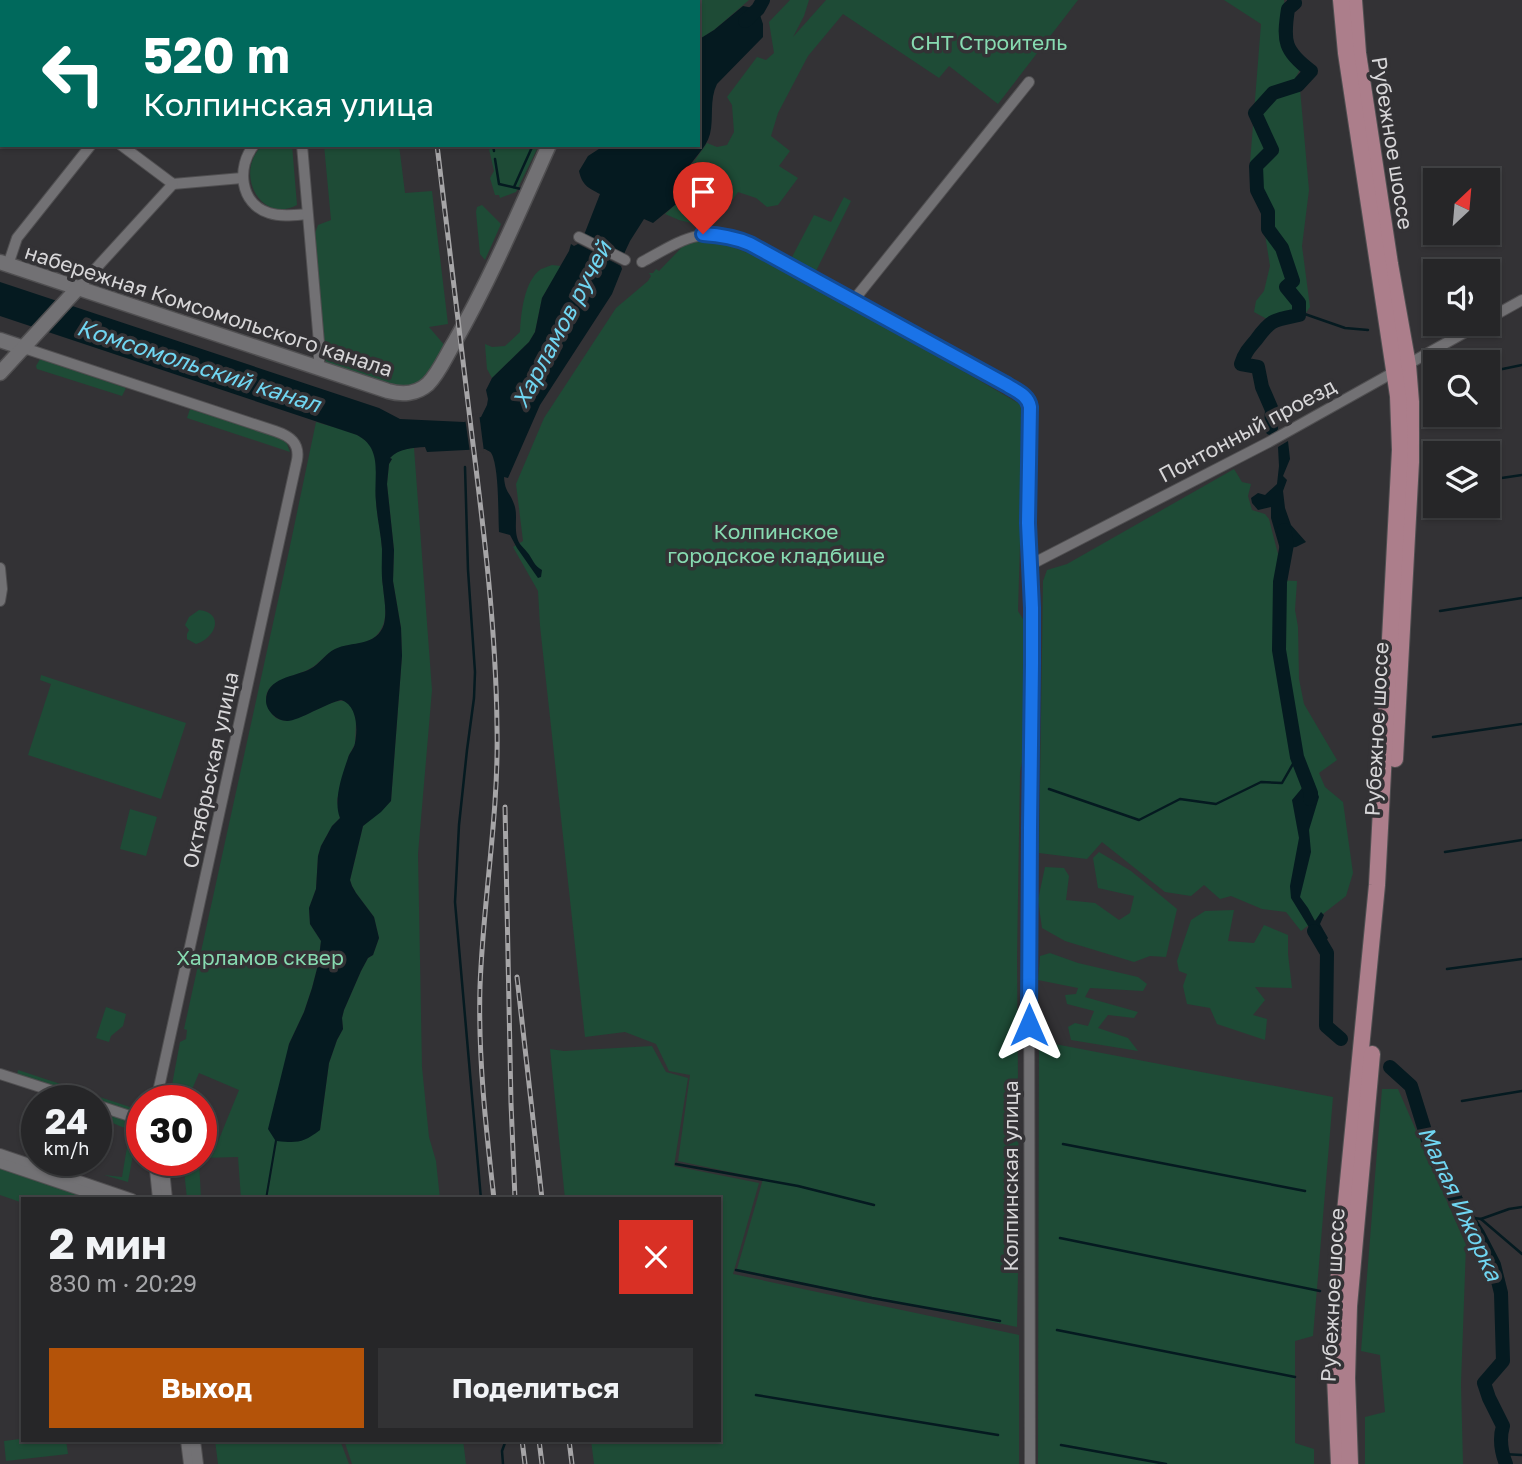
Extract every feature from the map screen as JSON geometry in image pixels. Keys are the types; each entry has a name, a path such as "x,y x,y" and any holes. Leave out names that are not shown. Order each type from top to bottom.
{"main road":[{"name":"Рубежное шоссе","path":"1341,0 1346,53 1378,262 1401,368"},
{"name":"Рубежное шоссе","path":"1350,1464 1341,1387 1336,1304 1377,885 1400,450 1398,399 1401,368 1390,264 1357,53 1354,0"},
{"name":"Рубежное шоссе","path":"1339,1464 1341,1387"}],"street":[{"path":"853,301 1029,82"},
{"path":"4,264 17,237 89,147"},
{"path":"124,147 173,184 242,178"},
{"path":"252,147 243,166 242,178 247,194 267,213 307,214"},
{"path":"302,147 320,369"},
{"name":"набережная Комсомольского канала","path":"4,264 74,293 388,391 401,394 412,392 430,381 459,333 548,147"},
{"path":"0,373 173,184"},
{"name":"Колпинская улица","path":"642,262 687,238 703,234 735,238 1007,385 1029,401 1028,523 1032,664 1029,915 1030,1464"},
{"path":"579,237 625,260"},
{"path":"1500,312 1522,300"},
{"name":"Понтонный проезд","path":"1030,565 1269,442 1458,336"},
{"path":"0,340 24,348"},
{"name":"Октябрьская улица","path":"24,348 275,430 290,437 297,447 295,470 160,1085"},
{"path":"0,568 0,601"},
{"path":"0,1074 34,1085"},
{"path":"0,1154 126,1197"},
{"path":"0,1163 101,1197"},
{"path":"156,1176 158,1197"},
{"path":"165,1176 167,1197"},
{"path":"186,1442 189,1464"},
{"path":"195,1442 198,1464"}],"green space":[{"path":"700,0 749,0 700,39"},
{"name":"СНТ Строитель","path":"790,0 809,0 793,37 826,0 1078,0 998,104 949,66 939,78 843,14 808,56 778,113 771,136 790,151 779,166 798,178 778,205 767,207 756,198 738,192 726,209 714,208 708,219 699,225 665,214 681,200 686,173 707,143 717,147 727,145 734,132 732,105 727,97 757,57 766,60 774,53 769,22"},
{"path":"1224,0 1284,0 1281,47 1301,68 1293,82 1300,89 1309,190 1302,246 1310,307 1300,321 1278,325 1254,312 1256,301 1264,291 1270,266 1250,163 1261,24"},
{"path":"261,147 292,147 297,205 284,209 272,208 262,202 251,181 250,168 254,156"},
{"path":"324,147 399,147 405,193 432,191 448,324 429,327 446,347 429,375 420,383 401,388 326,365 315,233 318,225 331,220"},
{"path":"488,147 538,147 516,192 500,198 495,195 490,178 494,171"},
{"path":"844,197 851,201 815,273 791,259 814,215 831,222"},
{"path":"482,205 501,224 485,260 480,254 476,212 477,207"},
{"name":"Колпинское городское кладбище","path":"698,240 720,243 755,256 886,326 1024,409 1018,611 1023,619 1023,758 1020,772 1017,958 1017,1327 737,1269 763,1179 678,1161 690,1075 669,1071 656,1044 625,1032 585,1037 538,591 513,547 523,541 516,484 544,418 616,308 648,281 651,276 649,273 656,269 659,271 683,246"},
{"path":"552,265 561,266 542,298 535,332 529,342 492,378 487,369 485,344 492,347 505,346 520,332 527,289 535,274"},
{"path":"40,359 126,388 122,396 37,369"},
{"path":"190,409 281,438 290,452 187,418"},
{"name":"Харламов сквер","path":"316,422 358,436 371,446 375,453 385,617 376,636 332,651 311,668 279,681 267,692 269,709 275,717 284,720 345,701 353,708 356,721 355,744 349,755 337,800 340,818 332,826 318,856 316,889 309,908 310,924 321,941 318,965 304,1012 289,1044 265,1197 241,1197 238,1157 217,1158 217,1144 239,1090 199,1073 194,1085 172,1085 180,1042 186,1039 187,1030 184,1029"},
{"name":"Харламов сквер","path":"414,448 432,690 418,854 422,1067 429,1137 436,1161 440,1197 267,1197 277,1140 320,1130 329,1063 343,1029 344,1010 379,938 374,917 350,880 363,826 391,801 402,656 401,628 393,581 394,550 387,484 392,459 390,458 401,450"},
{"path":"1234,469 1242,482 1251,484 1248,496 1252,510 1265,514 1269,519 1278,554 1276,580 1297,581 1295,610 1299,679 1304,704 1337,760 1319,773 1325,787 1343,802 1353,873 1346,896 1301,931 1286,912 1262,909 1231,896 1220,899 1204,885 1191,896 1165,892 1102,842 1087,859 1039,853 1043,581 1047,570 1067,564"},
{"path":"199,610 212,616 215,626 209,637 196,644 187,639 189,630 185,625 189,617"},
{"path":"41,675 186,723 161,799 28,755 51,684 40,680"},
{"path":"130,809 157,817 146,856 120,849"},
{"path":"1099,852 1131,871 1177,909 1166,957 1150,956 1134,962 1065,941 1042,928 1038,900 1045,867 1064,868 1069,876 1066,900 1095,903 1119,920 1130,913 1134,896 1098,888 1093,858"},
{"path":"1234,910 1228,941 1254,943 1264,925 1288,935 1292,988 1255,987 1265,1000 1253,1015 1267,1019 1265,1040 1217,1024 1210,1008 1187,1004 1183,986 1187,974 1179,971 1177,961 1191,920 1205,911"},
{"path":"1050,953 1078,963 1138,977 1147,984 1143,991 1090,988 1085,997 1138,1012 1134,1018 1108,1015 1098,1028 1128,1038 1138,1051 1071,1040 1068,1027 1075,1023 1088,1026 1094,1011 1067,1004 1065,995 1076,994 1078,988 1038,980 1040,956"},
{"path":"106,1007 126,1014 123,1026 111,1036 109,1042 96,1038"},
{"path":"1039,1041 1333,1097 1313,1336 1295,1341 1295,1443 1314,1449 1314,1464 1038,1464"},
{"path":"652,1046 666,1072 688,1078 674,1166 759,1183 733,1274 1019,1335 1019,1464 594,1464 591,1442 721,1442 721,1197 565,1197 550,1049 564,1051"},
{"path":"18,1070 63,1085 48,1085 17,1075"},
{"path":"1382,1089 1398,1089 1466,1245 1461,1384 1463,1464 1365,1464 1365,1417 1385,1412 1380,1355 1361,1351"},
{"path":"112,1101 126,1106 126,1111 112,1106"},
{"path":"112,1114 126,1119 126,1128 112,1123"},
{"path":"126,1153 128,1182 107,1176 122,1177"},
{"path":"0,1168 85,1197 21,1197 21,1202 0,1195"},
{"path":"185,1176 200,1176 201,1197 187,1197"},
{"path":"20,1439 25,1444 66,1442 68,1454 6,1461 4,1441"},
{"path":"215,1442 341,1442 349,1464 218,1464"},
{"path":"345,1442 463,1442 466,1464 352,1464"}],"water":[{"path":"743,6 758,9 763,24 763,37 717,84 713,96 710,134 686,172 681,200 653,223 644,219 623,256 584,235 600,194 586,185 579,171 588,156 602,147 700,147 700,39"},
{"name":"Комсомольский канал","path":"571,244 578,244 621,266 622,269 612,294 540,405 508,478 504,477 515,509 518,539 542,570 541,577 538,578 510,535 499,532 496,474 490,452 485,449 427,452 425,447 402,450 390,458 392,459 387,484 394,550 393,581 401,628 402,656 391,801 363,826 350,880 374,917 379,938 344,1010 343,1029 329,1063 320,1130 300,1141 277,1141 265,1197 275,1140 268,1129 289,1044 304,1012 318,965 321,941 310,924 309,908 316,889 318,856 332,826 340,818 337,804 339,788 356,731 353,712 341,700 287,721 273,715 268,708 267,693 276,682 310,669 335,649 370,640 381,631 385,610 374,456 371,448 357,435 0,316 0,282 379,408 400,419 464,422 481,417 487,405 486,390 492,378 529,342 535,332 542,298"},
{"path":"1288,441 1290,459 1283,476 1287,480 1283,491 1285,508 1291,525 1306,542 1296,547 1280,549 1271,518 1271,507 1258,510 1251,498 1258,493 1265,495 1277,484 1278,447"},
{"path":"1311,780 1319,797 1309,830 1311,852 1300,897 1315,921 1321,912 1324,915 1320,924 1328,938 1321,947 1291,898 1290,886 1299,838 1292,800 1302,788 1302,782"}],"pier":[{"path":"479,413 484,452 470,453 465,418"}],"waterway":[{"name":"Харламов ручей","path":"745,21 763,0"},
{"name":"Малая Ижорка","path":"1271,428 1272,410 1262,387 1258,367 1241,364 1249,348 1270,324 1299,315 1299,303 1286,287 1293,281 1282,248 1268,229 1268,212 1257,190 1256,166 1272,150 1255,113 1273,93 1298,85 1311,71 1295,57 1286,37 1288,9 1295,3 1294,0"},
{"path":"493,147 494,151"},
{"path":"514,187 532,147"},
{"path":"495,159 499,184 521,189"},
{"path":"1299,312 1345,328 1368,330"},
{"path":"1500,370 1522,365"},
{"path":"465,467 475,672 459,825 455,902 481,1197"},
{"path":"1500,478 1522,475"},
{"name":"Малая Ижорка","path":"1284,530 1287,544 1280,582 1279,650 1297,757 1311,793 1310,799"},
{"path":"1440,611 1522,598"},
{"path":"1433,737 1522,724"},
{"path":"1049,789 1139,820 1180,799 1216,804 1261,782 1282,783 1297,757"},
{"path":"1445,852 1522,840"},
{"name":"Малая Ижорка","path":"1314,931 1327,953 1326,1026 1341,1039"},
{"path":"1447,969 1522,959"},
{"name":"Малая Ижорка","path":"1390,1067 1411,1086 1431,1150 1494,1265 1501,1293 1503,1361 1484,1383 1503,1426 1501,1445 1506,1464"},
{"path":"1462,1101 1522,1091"},
{"path":"1063,1144 1305,1191"},
{"path":"676,1164 798,1186 874,1205"},
{"path":"1481,1219 1522,1207"},
{"path":"1468,1217 1481,1219 1522,1254"},
{"path":"1060,1238 1320,1291"},
{"path":"736,1270 1000,1321"},
{"path":"1057,1330 1295,1377"},
{"path":"756,1395 998,1435"},
{"path":"503,1464 502,1451 505,1442"},
{"path":"1061,1445 1166,1464"},
{"path":"1502,1454 1522,1455"}],"railway":[{"path":"437,147 485,544 496,690 497,760 480,987 483,1093 494,1197"},
{"path":"505,807 515,1197"},
{"path":"517,977 542,1197"},
{"path":"522,1442 525,1464"},
{"path":"539,1442 542,1464"},
{"path":"569,1442 572,1464"}],"route":[{"path":"703,234 722,235 750,244 1007,385 1029,401 1028,523 1032,664 1029,1025"}]}
